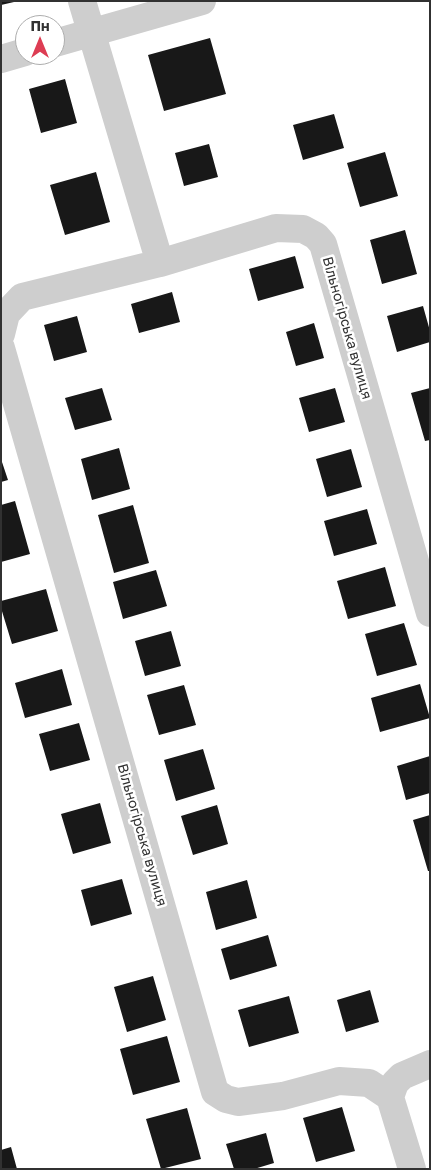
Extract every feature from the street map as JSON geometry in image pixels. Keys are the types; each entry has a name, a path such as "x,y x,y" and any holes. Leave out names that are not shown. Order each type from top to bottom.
{"street":[{"path":"82,1 160,262"},
{"path":"65,40 202,1"},
{"path":"1,59 15,55"},
{"name":"Вільногірська вулиця","path":"1,334 6,314 22,297 160,262 276,228 303,229 316,236 323,244 430,613"},
{"name":"Вільногірська вулиця","path":"1,348 215,1092 226,1099 238,1102 283,1096 339,1081 369,1083 390,1097"},
{"path":"412,1169 390,1097 395,1083 402,1076 430,1064"}],"building":[{"path":"1,1 14,1 14,2 1,5"},
{"path":"210,38 226,94 164,111 148,55"},
{"path":"65,79 77,123 41,133 29,89"},
{"path":"334,114 344,148 303,160 293,125"},
{"path":"209,144 218,177 184,186 175,153"},
{"path":"385,152 398,196 360,207 347,163"},
{"path":"96,172 110,222 65,235 50,185"},
{"path":"405,230 417,274 382,284 370,240"},
{"path":"295,256 304,288 258,301 249,269"},
{"path":"172,292 180,322 139,333 131,304"},
{"path":"423,306 430,331 430,342 397,352 387,316"},
{"path":"77,316 87,352 54,361 44,325"},
{"path":"314,323 324,358 296,366 286,332"},
{"path":"102,388 112,420 75,430 65,398"},
{"path":"335,388 345,422 309,432 299,398"},
{"path":"430,388 430,440 425,441 411,393"},
{"path":"119,448 130,489 92,500 81,459"},
{"path":"351,449 362,487 327,497 316,459"},
{"path":"1,459 8,480 1,482"},
{"path":"15,501 30,554 1,562 1,505"},
{"path":"133,505 149,563 114,573 98,515"},
{"path":"367,509 377,544 334,556 324,521"},
{"path":"385,567 396,606 348,619 337,581"},
{"path":"156,570 167,606 123,619 113,582"},
{"path":"46,589 58,631 12,644 1,608 1,601"},
{"path":"404,623 417,665 377,676 365,634"},
{"path":"171,631 181,666 145,676 135,641"},
{"path":"62,669 72,705 25,718 15,683"},
{"path":"420,684 430,718 380,732 371,698"},
{"path":"184,685 196,725 159,735 147,695"},
{"path":"79,723 90,760 50,771 39,734"},
{"path":"203,749 215,789 176,801 164,760"},
{"path":"430,756 430,793 406,800 397,766"},
{"path":"100,803 111,843 73,854 61,814"},
{"path":"217,805 228,844 193,855 181,816"},
{"path":"430,815 430,871 428,871 413,820"},
{"path":"122,879 132,914 91,926 81,890"},
{"path":"247,880 257,918 216,930 206,892"},
{"path":"268,935 277,966 230,980 221,949"},
{"path":"153,976 166,1020 127,1032 114,987"},
{"path":"370,990 379,1022 346,1032 337,1000"},
{"path":"289,996 299,1033 249,1047 238,1010"},
{"path":"167,1036 180,1082 133,1095 120,1049"},
{"path":"342,1107 355,1151 316,1162 303,1118"},
{"path":"187,1108 201,1159 161,1169 146,1119"},
{"path":"266,1133 274,1163 254,1169 234,1169 226,1144"},
{"path":"11,1147 17,1169 1,1169 1,1150"}]}
